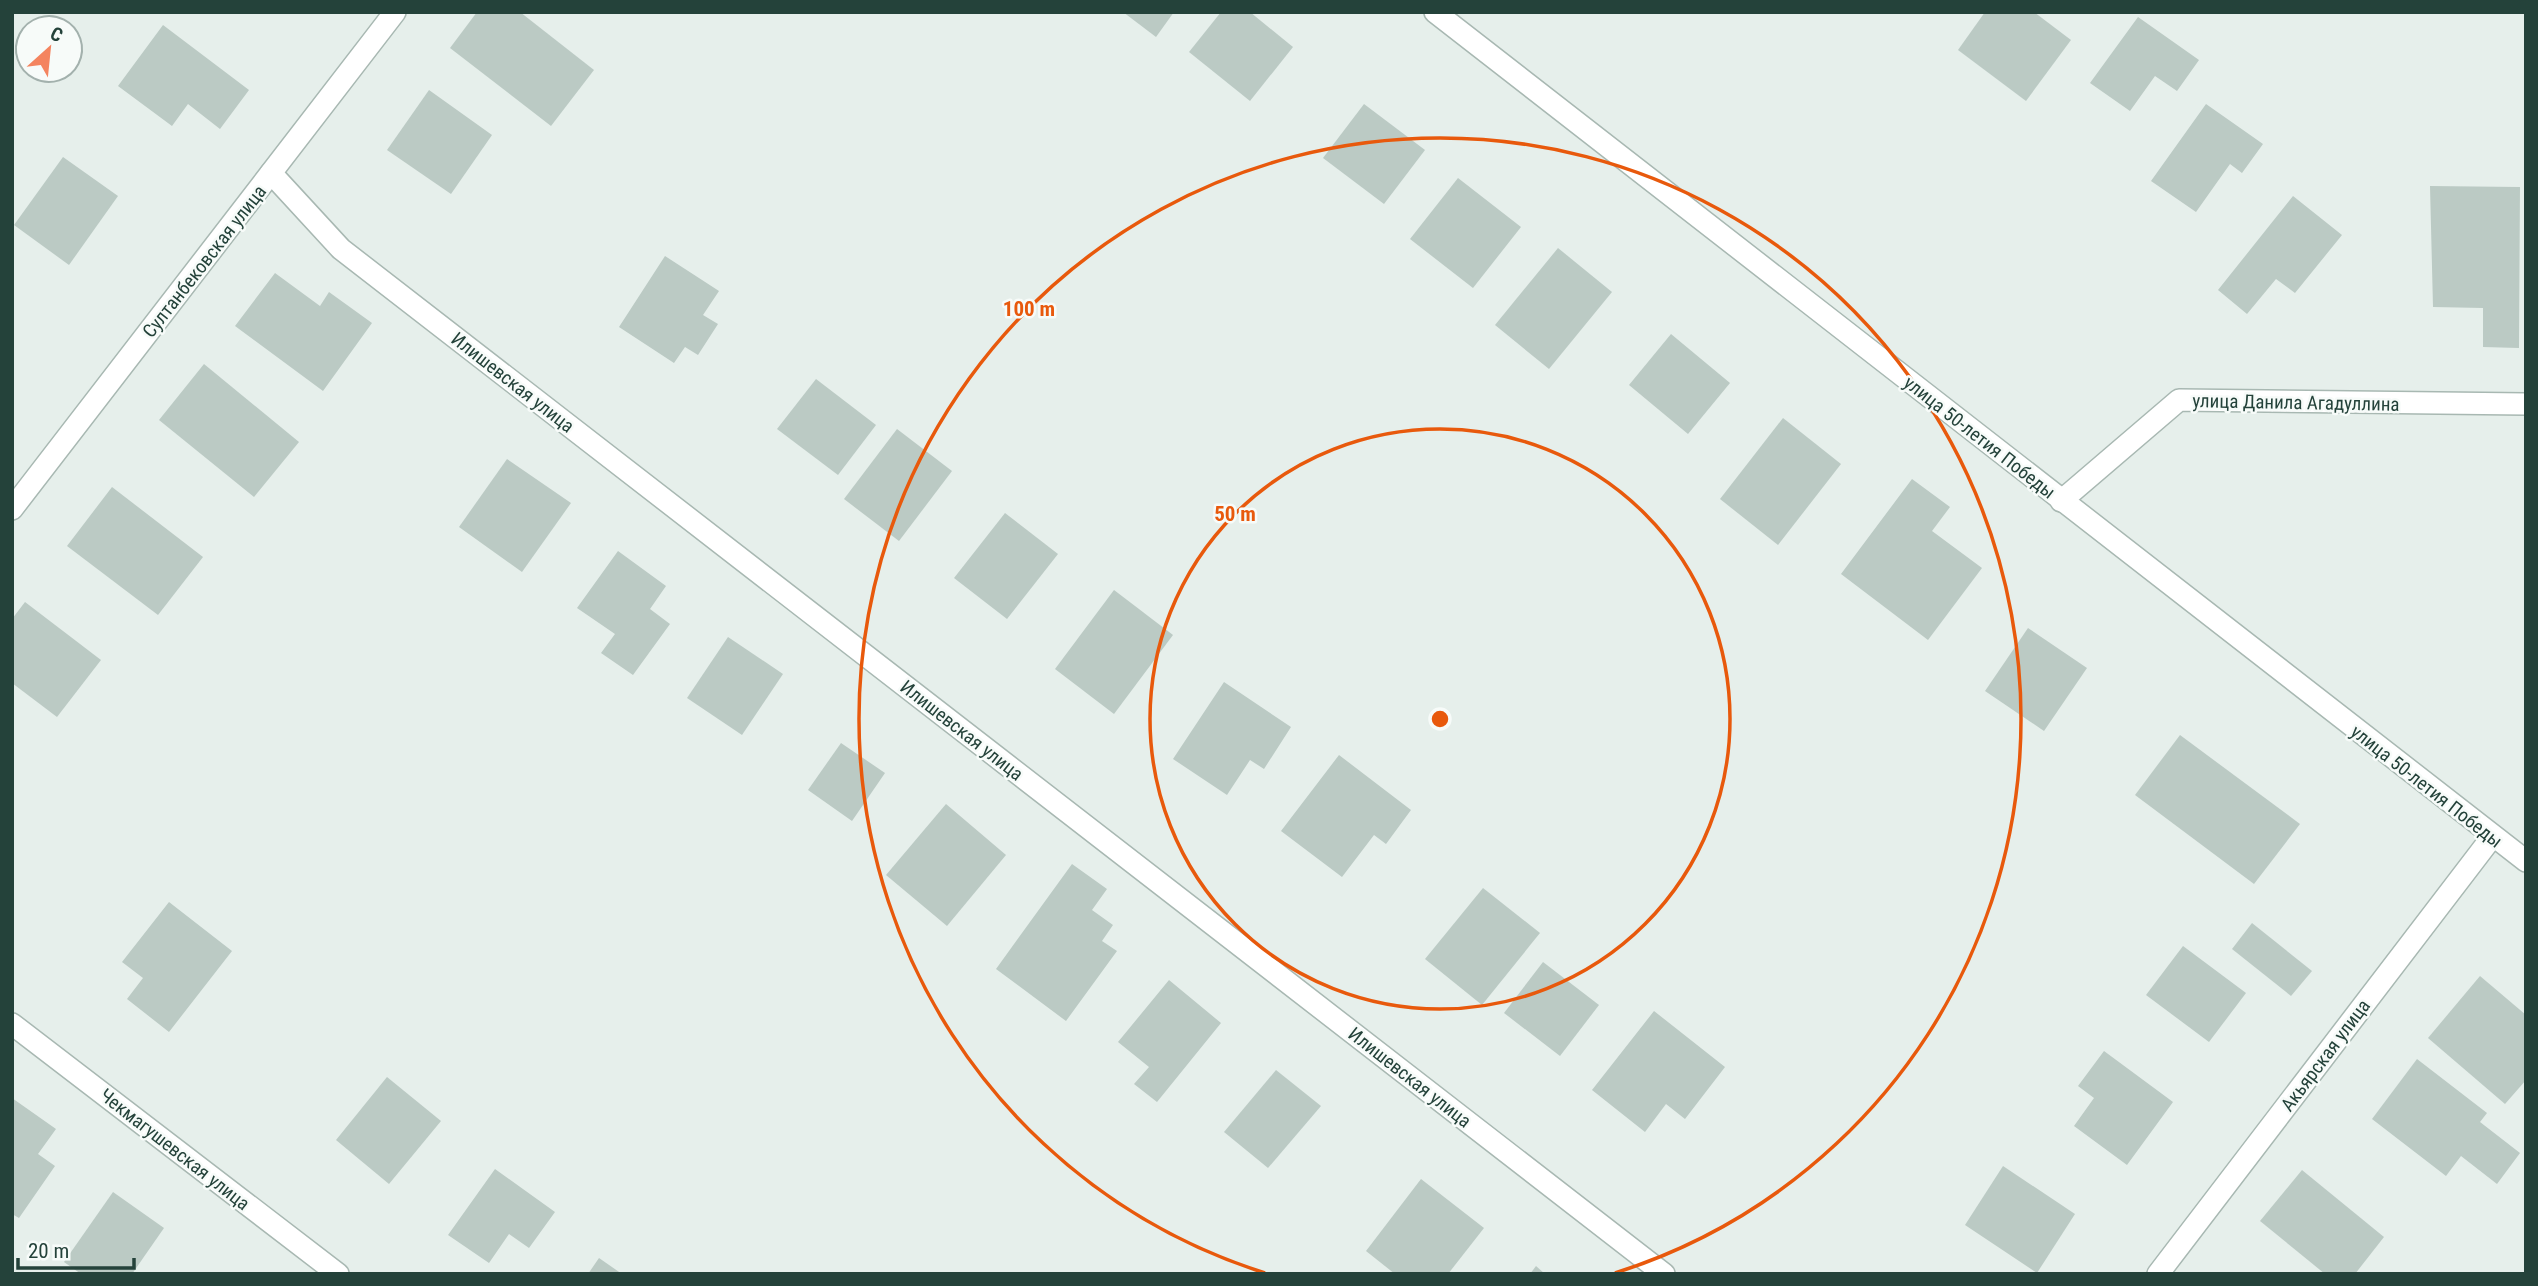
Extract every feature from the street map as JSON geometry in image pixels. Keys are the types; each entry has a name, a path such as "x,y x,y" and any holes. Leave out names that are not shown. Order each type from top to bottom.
{"street":[{"name":"Султанбековская улица","path":"12,509 395,12"},
{"name":"улица 50-летия Победы","path":"1435,12 2492,837 2526,860"},
{"name":"Илишевская улица","path":"271,173 341,249 1664,1274"},
{"name":"улица Данила Агадуллина","path":"2062,501 2179,400 2526,404"},
{"name":"Акьярская улица","path":"2158,1274 2492,837"},
{"name":"Чекмагушевская улица","path":"12,1024 338,1274"}],"building":[{"path":"477,12 520,12 594,70 551,126 450,48"},
{"path":"1123,12 1174,12 1156,37"},
{"path":"1221,12 1250,12 1293,47 1250,101 1189,52"},
{"path":"1985,12 2034,12 2071,40 2026,101 1958,50"},
{"path":"2138,17 2199,60 2177,91 2155,76 2130,111 2090,83"},
{"path":"163,25 249,90 220,129 188,104 172,126 118,86"},
{"path":"429,90 492,135 451,194 387,150"},
{"path":"1364,104 1425,150 1384,204 1323,158"},
{"path":"2206,104 2263,144 2242,173 2230,164 2196,212 2151,181"},
{"path":"63,157 118,196 69,265 14,225"},
{"path":"1458,178 1521,227 1473,288 1410,239"},
{"path":"2430,186 2520,187 2519,348 2483,347 2483,308 2433,307"},
{"path":"2293,196 2342,235 2295,293 2276,279 2247,314 2218,290"},
{"path":"1558,248 1612,292 1549,369 1495,325"},
{"path":"665,256 719,291 703,315 718,324 698,355 685,347 674,363 619,327"},
{"path":"275,273 320,306 329,292 372,323 323,391 235,326"},
{"path":"1671,334 1730,383 1688,434 1629,385"},
{"path":"204,364 299,442 254,497 159,420"},
{"path":"816,379 876,425 838,475 777,429"},
{"path":"1783,418 1841,464 1778,545 1720,499"},
{"path":"897,429 952,471 899,541 844,499"},
{"path":"507,459 571,503 522,572 459,527"},
{"path":"1912,479 1950,507 1932,531 1982,568 1928,640 1841,574"},
{"path":"112,487 203,557 158,615 67,546"},
{"path":"1005,513 1058,554 1007,619 954,578"},
{"path":"618,551 666,586 650,609 670,624 633,675 601,653 615,634 577,608"},
{"path":"1114,590 1173,635 1114,714 1055,669"},
{"path":"25,602 101,660 57,717 12,683 12,619"},
{"path":"2028,628 2087,668 2044,731 1985,691"},
{"path":"728,637 783,674 742,735 687,698"},
{"path":"1224,682 1291,727 1264,769 1250,760 1227,795 1173,759"},
{"path":"2180,735 2300,824 2254,884 2135,795"},
{"path":"841,743 885,773 852,821 808,790"},
{"path":"1339,755 1411,810 1386,844 1374,835 1342,877 1281,831"},
{"path":"946,804 1006,855 947,926 886,875"},
{"path":"1072,864 1107,889 1092,910 1113,925 1102,941 1117,951 1066,1021 996,969"},
{"path":"1483,888 1540,933 1482,1005 1425,959"},
{"path":"169,902 232,951 169,1032 127,999 143,978 122,962"},
{"path":"2252,923 2312,971 2291,996 2232,949"},
{"path":"2183,946 2246,993 2209,1042 2146,995"},
{"path":"1543,962 1599,1005 1560,1056 1504,1013"},
{"path":"2480,976 2526,1015 2526,1080 2505,1104 2428,1038"},
{"path":"1169,980 1221,1023 1157,1102 1134,1084 1149,1067 1118,1042"},
{"path":"1654,1011 1725,1067 1685,1119 1666,1104 1645,1132 1592,1090"},
{"path":"2104,1051 2173,1102 2127,1165 2074,1126 2094,1098 2078,1086"},
{"path":"2417,1059 2487,1113 2480,1122 2520,1153 2497,1184 2461,1156 2446,1176 2372,1119"},
{"path":"1276,1070 1321,1106 1268,1168 1224,1132"},
{"path":"387,1077 441,1121 389,1184 336,1140"},
{"path":"12,1098 56,1129 38,1154 55,1166 19,1218 12,1214"},
{"path":"2003,1166 2075,1214 2037,1273 1965,1225"},
{"path":"495,1169 555,1212 529,1248 509,1234 489,1263 448,1235"},
{"path":"2302,1170 2384,1237 2355,1274 2325,1274 2260,1221"},
{"path":"1421,1179 1484,1228 1448,1274 1395,1274 1366,1251"},
{"path":"113,1192 164,1228 132,1274 81,1274 64,1262"},
{"path":"599,1258 622,1274 588,1274"},
{"path":"1536,1266 1545,1274 1530,1274"}]}
